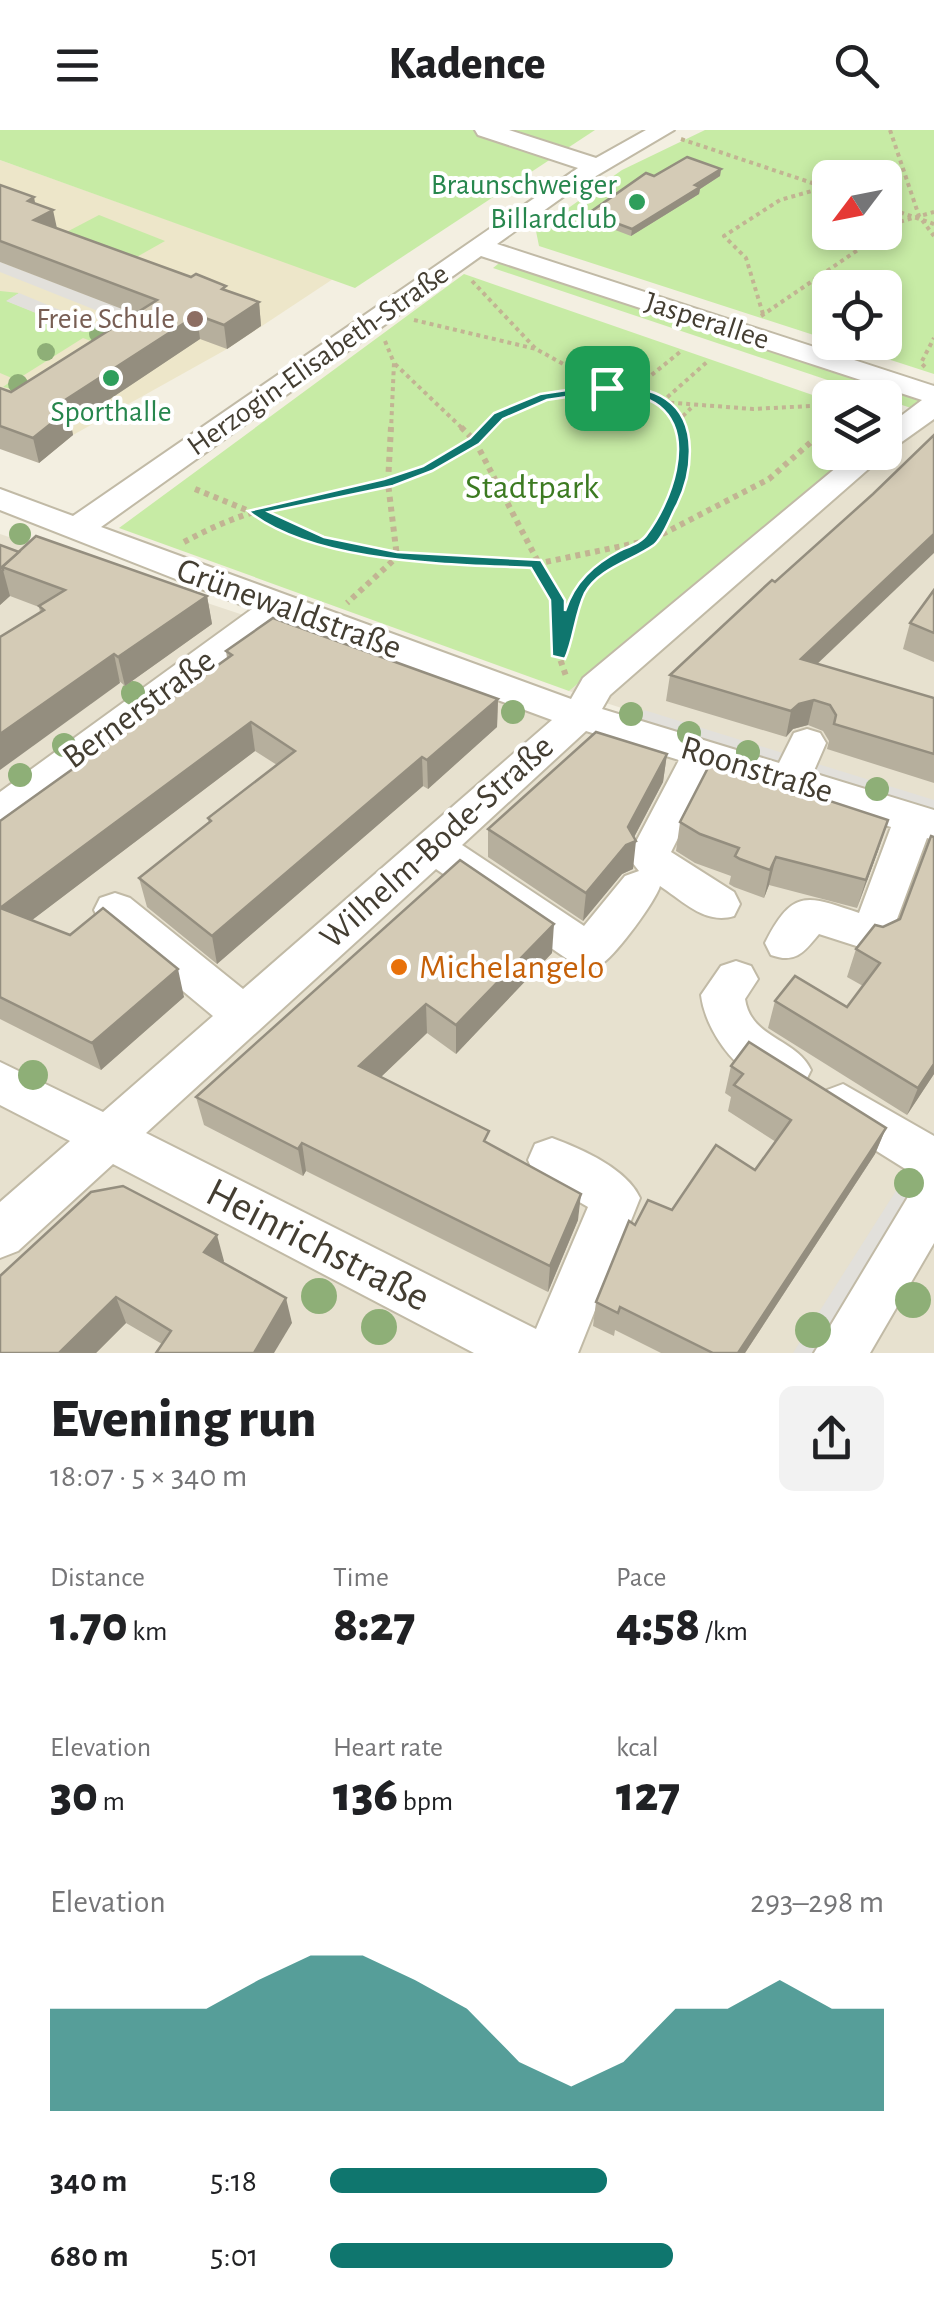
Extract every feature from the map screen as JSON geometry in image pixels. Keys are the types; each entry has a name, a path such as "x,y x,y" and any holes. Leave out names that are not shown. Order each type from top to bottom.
{"street":[{"path":"486,130 594,165"},
{"name":"Herzogin-Elisabeth-Straße","path":"76,528 594,165 671,134"},
{"name":"Jasperallee","path":"470,254 812,381"},
{"name":"Jasperallee","path":"470,254 930,410"},
{"path":"902,408 930,410"},
{"path":"902,431 930,410"},
{"name":"Wilhelm-Bode-Straße","path":"0,1234 427,850 574,700 596,687 853,470"},
{"name":"Grünewaldstraße","path":"0,499 278,606 574,700"},
{"name":"Bernerstraße","path":"0,812 278,606"},
{"name":"Roonstraße","path":"574,700 702,753 924,822"},
{"path":"791,781 807,743"},
{"path":"702,753 648,857 719,904"},
{"path":"786,943 811,914 872,934 924,822"},
{"path":"427,850 588,951 640,886"},
{"path":"427,850 559,942"},
{"path":"115,910 243,1015"},
{"path":"736,979 723,995 724,1018 736,1037 934,1162"},
{"name":"Heinrichstraße","path":"0,1082 528,1353"},
{"path":"552,1160 616,1198 552,1353"},
{"path":"840,1353 934,1198"}],"path":[{"path":"890,130 919,216 934,236"},
{"path":"671,134 812,182"},
{"path":"763,314 746,258 724,236 780,200 812,192"},
{"path":"902,212 934,224"},
{"path":"752,322 899,222 934,212"},
{"path":"470,254 474,285 536,349"},
{"path":"413,319 536,349 607,388"},
{"path":"934,338 921,363 934,378"},
{"path":"384,341 394,363 474,441 558,600 559,656 574,700"},
{"path":"632,390 680,352"},
{"path":"662,402 708,362"},
{"path":"394,363 388,483 397,557"},
{"path":"184,542 199,532 255,511 388,483 428,468 474,441 498,416 544,396 607,388 632,390 662,402 692,407 812,406"},
{"path":"651,540 683,480 678,421 662,402"},
{"path":"678,421 692,407"},
{"path":"559,656 580,589 612,561 769,479 812,442"},
{"path":"195,490 320,540 397,557 536,564 651,540"},
{"path":"336,614 397,557"}],"shaded area":[{"path":"0,160 333,279 227,349 73,435 62,431 166,361 0,411 0,262 89,296 124,275 0,207"},
{"path":"0,262 141,316 123,321 0,272"},
{"path":"19,293 96,325 83,332 6,301"},
{"path":"934,382 934,809 569,691 835,470 902,470 902,417 913,410"},
{"path":"0,534 550,717 934,836 934,1353 0,1353"},
{"path":"644,710 934,800 934,816 636,723"},
{"path":"934,1131 934,1166 817,1353 793,1353"}],"green space":[{"path":"0,130 595,130 355,288 0,160"},
{"path":"705,130 934,130 934,374 891,360 902,360 902,270 812,270 812,334 539,246 536,231 622,170"},
{"path":"99,215 165,241 126,263 59,236"},
{"path":"503,260 864,380 827,380 493,268"},
{"name":"Stadtpark","path":"464,274 812,395 812,470 835,470 569,691 119,528"},
{"path":"0,291 19,293 7,301 83,332 96,325 108,334 96,343 83,338 21,377 33,383 18,390 3,387 14,379 0,373"},
{"path":"902,393 921,399 911,408 902,405"}],"building":[{"path":"687,157 721,169 695,185 700,187 632,229 589,213 646,173 654,176"},
{"path":"0,185 34,197 28,201 53,210 34,220 191,277 196,274 226,286 222,289 259,302 224,325 197,315 56,406 68,410 33,438 0,426 0,388 11,392 157,300 0,241"},
{"path":"934,435 934,534 801,659 934,698 934,754 834,724 836,715 830,705 814,700 791,711 670,675 772,580 775,582 902,470"},
{"path":"36,536 207,596 118,657 114,654 0,734 0,637 44,610 39,606 65,590 2,567"},
{"path":"0,545 19,552 0,572"},
{"path":"934,590 934,633 910,623"},
{"path":"273,618 498,699 427,760 422,757 212,936 139,878 295,751 251,722 0,908 0,821 232,655 226,651"},
{"path":"596,732 667,754 628,827 636,841 626,845 586,893 488,829"},
{"path":"711,762 888,820 866,880 776,857 770,870 735,856 739,848 680,822"},
{"path":"931,836 934,1064 918,1088 775,1001 795,976 847,1007 880,963 856,949 875,925 883,927 900,919"},
{"path":"460,860 554,924 456,1025 426,1004 359,1066 489,1131 484,1141 581,1194 550,1266 302,1143 298,1149 196,1097"},
{"path":"0,908 70,935 103,908 178,969 92,1043 0,997"},
{"path":"749,1042 886,1128 738,1353 713,1353 620,1307 618,1313 596,1302 629,1221 635,1225 648,1200 672,1210 716,1145 755,1170 791,1120 734,1085 743,1074 731,1066"},
{"path":"123,1186 217,1235 204,1252 286,1298 254,1353 156,1353 171,1331 116,1297 59,1353 0,1353 0,1276 91,1192"}],"place":[{"name":"Braunschweiger Billardclub","path":"637,202"},
{"name":"Freie Schule","path":"195,319"},
{"name":"Sporthalle","path":"111,378"},
{"name":"Michelangelo","path":"399,967"}],"route":[{"path":"607,388 632,390 662,402 670,410 678,421 683,445 683,480 651,540 612,561 580,589 559,656 558,600 536,564 397,557 320,540 255,511 388,483 428,468 474,441 498,416 544,396 607,388"}]}
